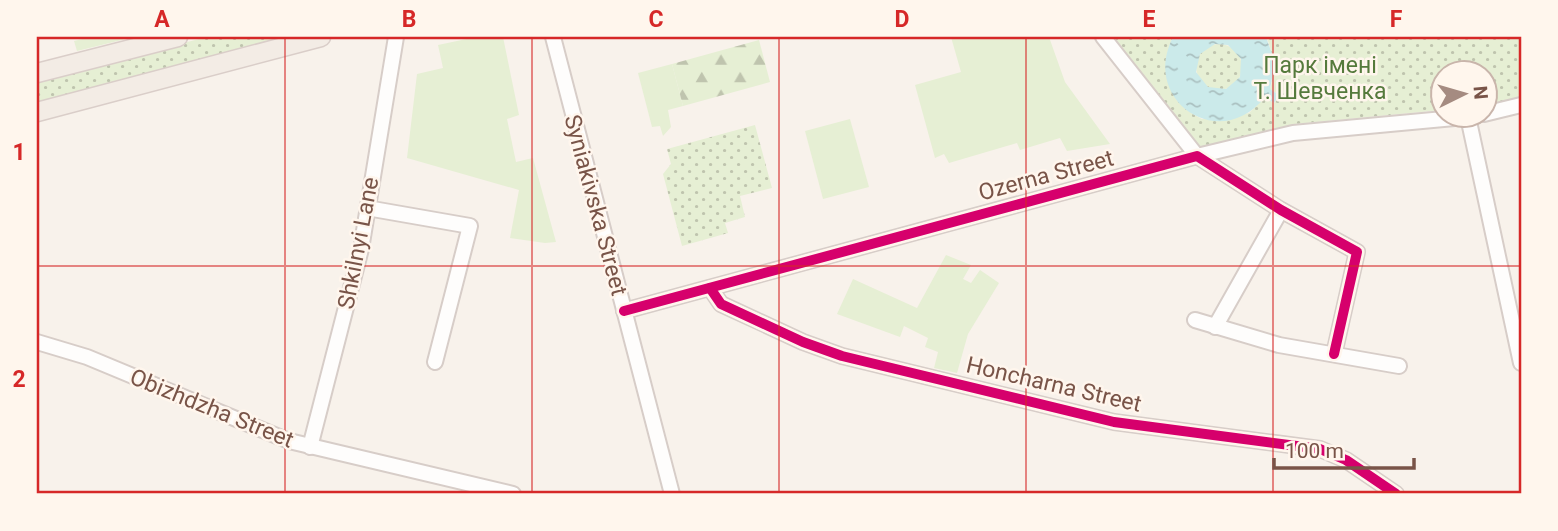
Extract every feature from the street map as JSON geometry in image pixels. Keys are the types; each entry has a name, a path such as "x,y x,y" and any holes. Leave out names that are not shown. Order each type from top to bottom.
{"main road":[{"path":"37,73 178,37"},
{"path":"37,112 321,37"}],"street":[{"name":"Shkilnyi Lane","path":"310,447 361,249 396,37"},
{"name":"Syniakivska Street","path":"553,37 672,494"},
{"path":"1103,37 1196,156 1281,210 1357,252 1334,354"},
{"path":"1498,111 1521,105"},
{"name":"Ozerna Street","path":"624,311 1196,156 1293,133 1428,120"},
{"path":"1475,130 1521,363"},
{"path":"368,208 470,226 435,362"},
{"path":"1215,327 1281,210"},
{"name":"Honcharna Street","path":"710,288 721,304 825,351 1114,422 1320,449 1346,460 1396,494"},
{"path":"1195,320 1279,345 1399,366"},
{"name":"Obizhdzha Street","path":"37,342 87,357 244,424 310,447 480,490 513,494"}],"green space":[{"path":"90,37 134,37 77,51 74,41"},
{"path":"207,37 303,37 37,104 37,80"},
{"path":"476,37 503,37 519,115 507,119 516,162 533,158 556,242 510,238 519,190 407,158 417,74 443,68 438,45"},
{"path":"951,37 1049,37 1065,82 1110,144 1067,151 1060,138 1020,150 1017,143 949,163 944,154 935,158 915,85 961,72"},
{"name":"Парк імені Т. Шевченка","path":"1110,37 1173,37 1166,61 1170,84 1182,104 1202,119 1249,113 1265,97 1274,103 1279,95 1270,89 1273,63 1266,37 1521,37 1521,97 1498,103 1498,60 1428,60 1428,111 1296,124 1197,148"},
{"path":"759,40 770,82 683,106 672,64"},
{"path":"1219,44 1228,45 1235,51 1241,58 1241,76 1235,83 1228,89 1219,90 1210,89 1203,83 1197,76 1196,67 1197,58 1203,51 1210,45"},
{"path":"672,64 683,106 668,110 671,127 663,136 660,126 652,127 638,73"},
{"path":"850,119 869,187 823,199 805,131"},
{"path":"755,125 772,188 740,196 745,217 725,223 728,233 682,246 663,174 671,164 667,149"},
{"path":"946,255 971,265 963,279 971,283 980,270 999,283 968,334 957,373 934,368 938,352 925,347 928,338 904,326 900,337 837,314 853,279 917,308"}],"water":[{"path":"1173,37 1266,37 1275,62 1270,89 1279,95 1274,103 1265,97 1247,113 1227,121 1207,120 1190,112 1176,99 1167,81 1166,60","holes":["1215,44 1228,45 1241,59 1240,77 1226,89 1208,87 1196,72 1200,54"]}],"cycle path":[{"path":"624,311 1197,156 1281,210 1357,252 1334,354"},
{"path":"710,288 721,304 803,342 842,356 1114,422 1320,449 1346,460 1396,494"}]}
